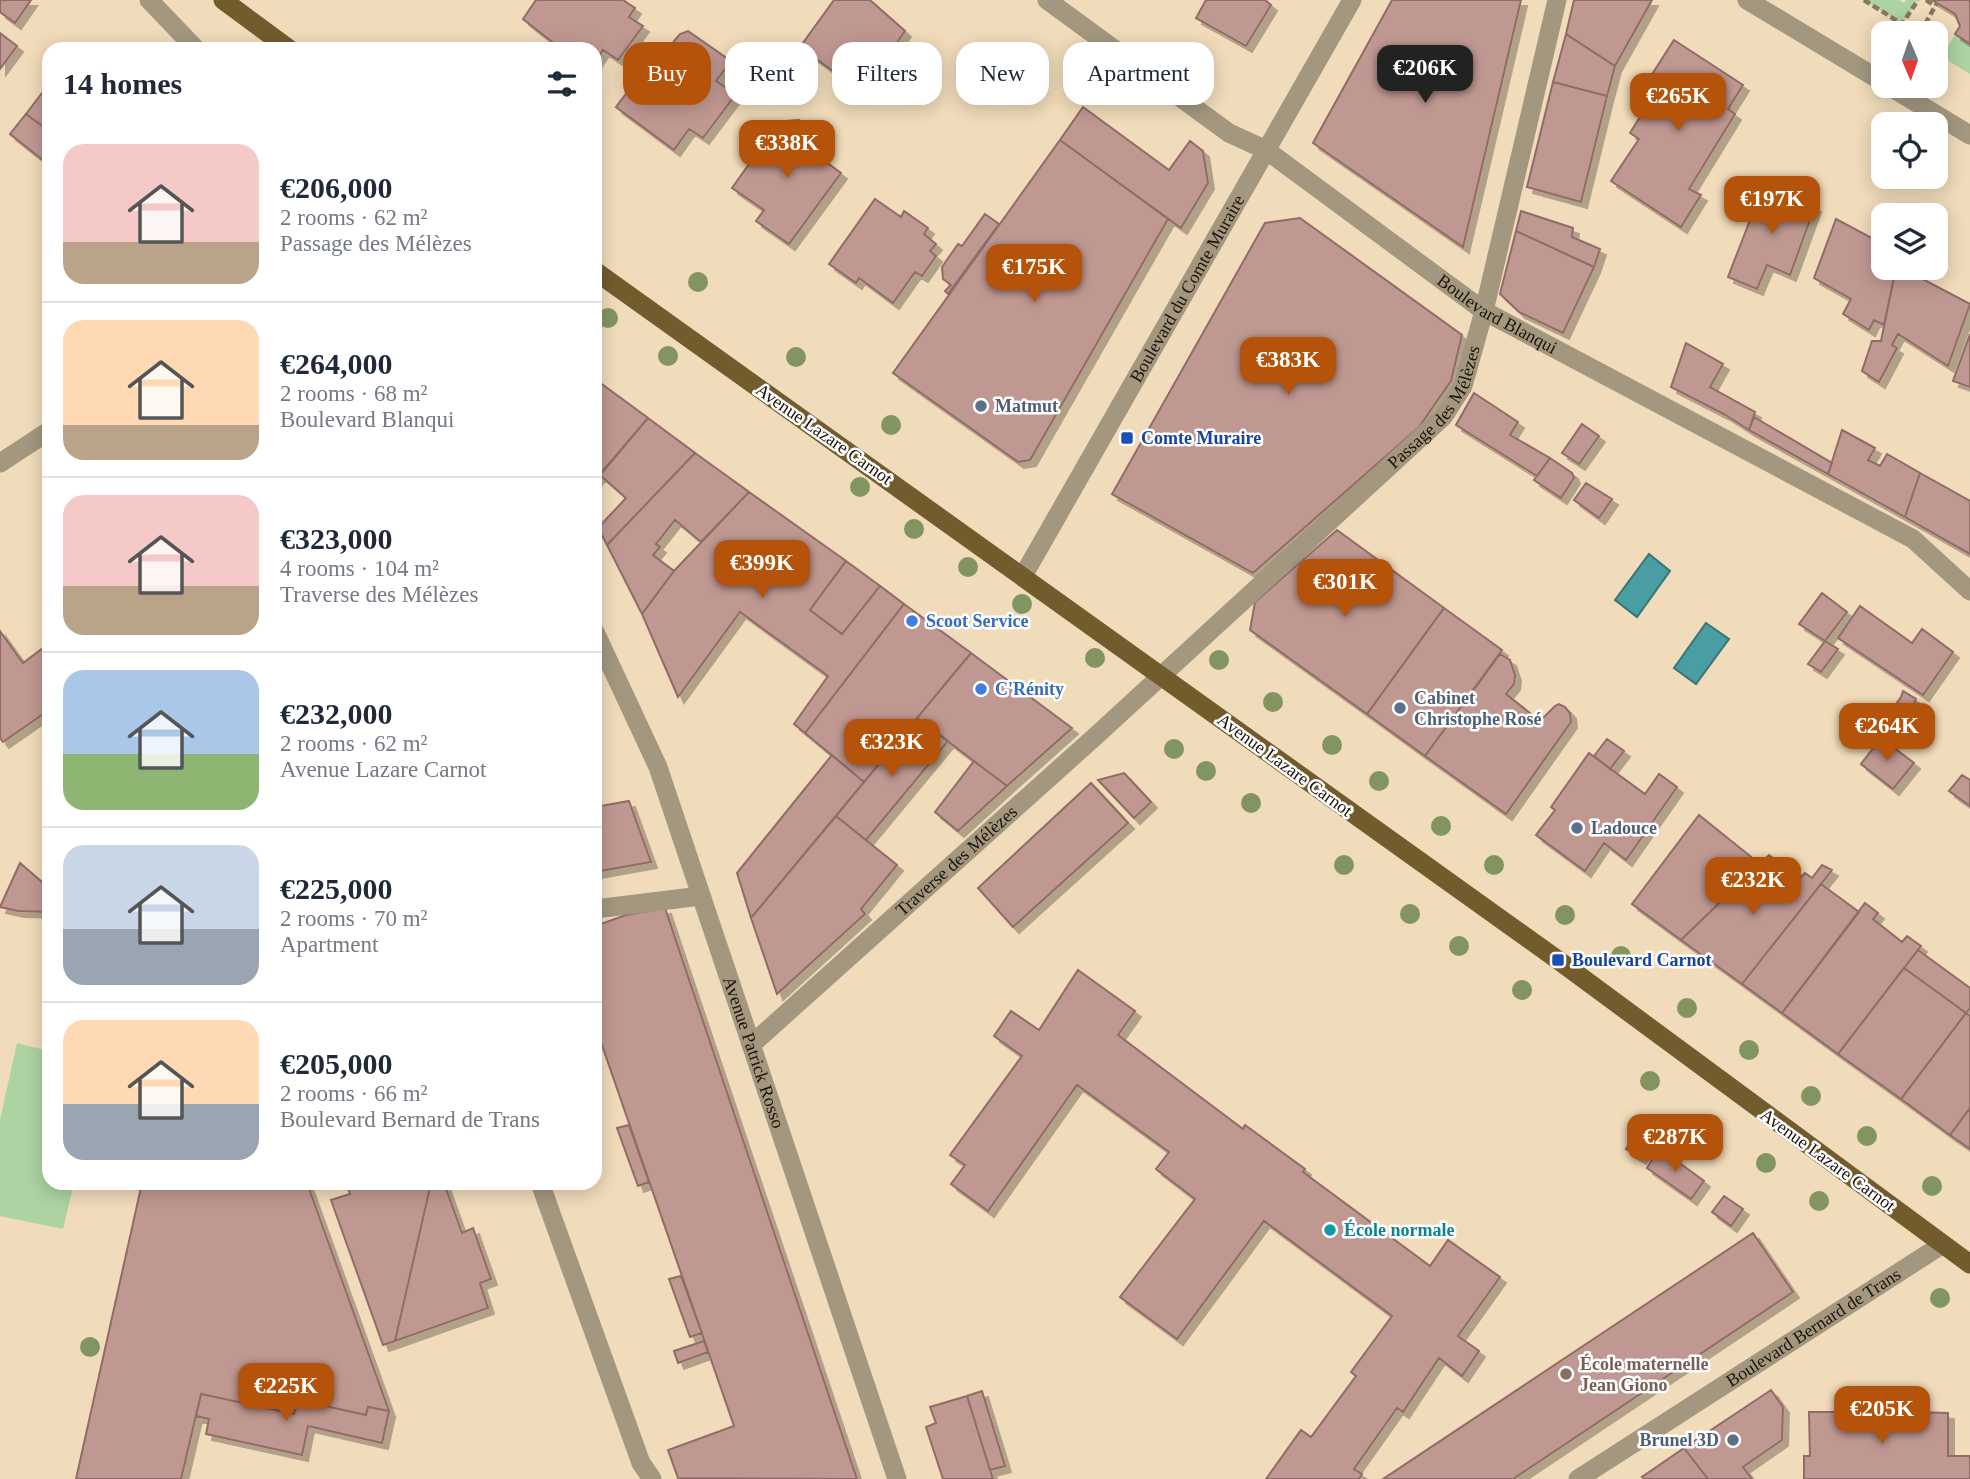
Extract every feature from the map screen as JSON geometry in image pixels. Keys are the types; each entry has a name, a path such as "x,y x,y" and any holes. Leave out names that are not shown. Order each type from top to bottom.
{"main road":[{"path":"223,0 280,42"},
{"name":"Avenue Lazare Carnot","path":"602,276 1558,960 1970,1264"}],"street":[{"path":"149,0 189,42"},
{"name":"Boulevard Blanqui","path":"1046,0 1230,133 1266,150 1484,311 1913,539 1970,591"},
{"name":"Boulevard du Comte Muraire","path":"1024,576 1352,0"},
{"name":"Passage des Mélèzes","path":"1160,676 1443,417 1463,386 1484,311 1557,0"},
{"path":"1747,0 1871,75"},
{"path":"1909,98 1970,135"},
{"path":"0,463 42,436"},
{"name":"Avenue Patrick Rosso","path":"602,647 658,767 897,1479"},
{"name":"Traverse des Mélèzes","path":"751,1045 1160,676"},
{"path":"602,908 701,896"},
{"path":"543,1190 641,1463 652,1479"},
{"name":"Boulevard Bernard de Trans","path":"1578,1479 1943,1244"}],"path":[{"path":"1858,6 1863,0 1902,24 1918,0"},
{"path":"1926,0 1936,5 1927,21"}],"green space":[{"path":"1864,0 1899,0 1904,3 1906,0 1918,0 1904,21 1897,21"},
{"path":"1955,34 1970,44 1970,74 1948,61 1948,46"},
{"path":"17,1043 42,1049 42,1190 72,1190 63,1229 0,1216 0,1120"}],"water":[{"path":"1649,554 1670,571 1637,617 1615,600"},
{"path":"1706,623 1729,639 1696,684 1674,668"}],"building":[{"path":"0,0 31,0 15,23 0,12"},
{"path":"536,0 623,0 635,8 629,17 643,26 631,42 623,42 623,53 618,60 602,52 602,42 552,42 523,19"},
{"path":"834,0 870,0 905,31 898,42 832,42 832,70 818,60 818,42 804,42"},
{"path":"1206,0 1265,0 1271,5 1246,46 1196,18"},
{"path":"1392,0 1521,0 1463,247 1313,143"},
{"path":"1574,0 1652,0 1615,66 1566,34"},
{"path":"1932,0 1970,0 1970,44 1955,34 1960,26 1955,14"},
{"path":"688,31 704,42 673,42 680,34"},
{"path":"0,33 17,46 0,69"},
{"path":"1566,34 1615,66 1607,96 1553,82"},
{"path":"1674,40 1743,85 1728,109 1735,114 1689,189 1701,195 1681,227 1611,181 1639,139 1630,133 1662,82 1651,76"},
{"path":"711,47 725,57 725,69 716,81 725,87 725,105 728,105 703,138 689,129 674,150 616,107 623,98 623,105 711,105"},
{"path":"1553,82 1607,96 1581,202 1527,187"},
{"path":"42,93 42,126 26,114"},
{"path":"1083,107 1169,170 1190,141 1203,151 1208,183 1181,228 1060,140"},
{"path":"26,114 42,126 42,159 10,134"},
{"path":"799,120 811,127 812,138 806,147 841,173 789,244 756,221 764,210 732,188 776,126 779,129 786,121"},
{"path":"1060,140 1168,219 1030,460 1018,462 893,373"},
{"path":"1764,184 1815,206 1790,275 1767,265 1757,289 1728,277"},
{"path":"875,199 901,217 904,211 928,228 924,234 936,244 930,251 936,256 922,276 915,272 893,303 859,278 856,283 829,264"},
{"path":"1521,211 1573,228 1572,237 1600,249 1594,267 1516,231"},
{"path":"985,214 999,224 948,294 945,291 951,285 943,279 942,267 958,244 962,246"},
{"path":"1300,218 1462,335 1451,381 1419,427 1253,573 1112,494 1265,223"},
{"path":"1836,219 1871,238 1871,280 1893,280 1884,325 1874,320 1869,330 1843,314 1851,299 1814,278"},
{"path":"1516,231 1594,267 1563,333 1519,312 1500,294"},
{"path":"1894,280 1924,280 1970,304 1948,366 1898,334 1892,345 1897,348 1879,382 1862,371 1872,341 1881,341"},
{"path":"1970,334 1970,387 1953,381"},
{"path":"1686,343 1723,364 1710,387 1755,412 1749,430 1671,387"},
{"path":"602,384 648,418 602,472"},
{"path":"1474,393 1518,422 1510,435 1550,458 1537,476 1456,425"},
{"path":"1754,417 1832,463 1828,474 1749,430"},
{"path":"648,418 695,453 607,545 602,536 602,524 626,498 602,477 602,473"},
{"path":"1582,424 1599,436 1579,464 1562,453"},
{"path":"1842,430 1875,448 1868,460 1880,466 1887,454 1920,473 1905,517 1828,474"},
{"path":"695,453 749,492 701,542 675,520 656,544 660,547 653,555 674,571 642,614 607,545"},
{"path":"1550,458 1572,473 1574,478 1561,498 1534,480"},
{"path":"1920,473 1970,501 1970,554 1905,517"},
{"path":"1586,483 1612,499 1599,518 1574,500"},
{"path":"749,492 846,561 810,610 842,634 880,586 904,604 805,733 794,724 828,676 740,612 678,697 642,614 674,571"},
{"path":"1337,530 1444,608 1367,714 1250,630 1255,602"},
{"path":"846,561 880,586 842,634 810,610"},
{"path":"1822,593 1847,612 1825,641 1799,624"},
{"path":"904,604 971,653 864,782 805,733"},
{"path":"1860,606 1912,643 1922,629 1953,652 1923,695 1838,638"},
{"path":"1444,608 1502,650 1425,756 1367,714"},
{"path":"0,631 23,663 42,649 42,715 3,742 0,738"},
{"path":"1825,641 1838,649 1821,672 1808,664"},
{"path":"971,653 1072,728 1007,786 917,718"},
{"path":"1500,654 1510,660 1515,675 1514,684 1506,694 1540,721 1559,704 1570,713 1571,722 1506,814 1425,756"},
{"path":"1903,691 1916,699 1907,721 1901,727 1887,717"},
{"path":"917,718 948,741 866,840 836,816"},
{"path":"1881,738 1914,763 1893,789 1861,764"},
{"path":"1607,739 1624,751 1610,769 1594,756"},
{"path":"1589,753 1645,794 1659,774 1677,787 1626,860 1604,843 1585,871 1536,835 1555,810 1551,807"},
{"path":"832,755 864,782 751,918 737,873"},
{"path":"974,761 1007,786 958,831 935,812"},
{"path":"1124,773 1151,802 1134,818 1098,780"},
{"path":"1962,775 1970,780 1970,806 1949,791"},
{"path":"1091,783 1128,823 1013,927 978,888"},
{"path":"629,801 651,862 602,871 602,806"},
{"path":"1699,815 1760,864 1681,940 1632,904"},
{"path":"836,816 897,865 861,909 865,914 777,994 751,918"},
{"path":"1769,855 1800,878 1805,873 1812,878 1822,865 1832,870 1742,984 1681,940"},
{"path":"20,863 42,882 42,912 0,907"},
{"path":"1821,884 1859,912 1782,1013 1742,984"},
{"path":"1865,903 1878,913 1873,919 1902,942 1907,936 1921,946 1838,1054 1782,1013"},
{"path":"665,908 857,1479 678,1478 668,1450 734,1426 602,1045 602,924 626,915"},
{"path":"1918,950 1970,988 1970,1008 1966,1013 1904,968"},
{"path":"1904,968 1966,1013 1901,1099 1838,1054"},
{"name":"École normale","path":"1078,970 1135,1011 1118,1035 1243,1129 1245,1125 1305,1169 1303,1172 1430,1266 1448,1240 1500,1277 1458,1336 1479,1351 1462,1376 1439,1358 1403,1412 1397,1408 1354,1469 1362,1474 1359,1479 1266,1479 1301,1430 1311,1437 1356,1376 1351,1372 1392,1316 1264,1221 1177,1339 1120,1297 1195,1199 1156,1169 1169,1152 1077,1085 988,1211 951,1184 965,1165 950,1155 1022,1056 994,1036 1011,1011 1039,1030"},
{"path":"1966,1013 1970,1016 1970,1108 1950,1135 1901,1099"},
{"path":"1970,1108 1970,1149 1950,1135"},
{"path":"629,1125 649,1182 638,1186 617,1128"},
{"path":"1637,1132 1650,1142 1640,1158 1626,1149"},
{"path":"1659,1148 1704,1181 1691,1199 1647,1168"},
{"path":"140,1190 310,1190 389,1411 368,1407 366,1415 298,1400 294,1414 201,1394 181,1479 76,1479"},
{"path":"349,1190 429,1190 395,1341 383,1345 331,1200 350,1194"},
{"path":"429,1190 447,1190 462,1233 473,1228 491,1279 480,1283 488,1308 395,1341"},
{"path":"1724,1196 1743,1209 1731,1226 1712,1212"},
{"path":"1753,1233 1793,1292 1513,1479 1383,1479"},
{"path":"681,1276 702,1333 690,1337 669,1279"},
{"path":"704,1341 708,1352 678,1363 674,1351"},
{"path":"1771,1390 1783,1407 1782,1440 1743,1467 1752,1479 1708,1479 1684,1448"},
{"path":"982,1391 1005,1466 990,1470 967,1396"},
{"path":"201,1394 294,1414 298,1400 366,1415 368,1407 389,1411 382,1443 308,1426 302,1455 206,1434 209,1419 196,1416"},
{"path":"967,1396 993,1479 943,1479 926,1427 936,1423 930,1407"},
{"path":"1917,1408 1916,1412 1948,1413 1948,1456 1970,1456 1970,1479 1804,1479 1804,1456 1810,1456 1809,1412"},
{"path":"1684,1448 1708,1479 1642,1477"}],"place":[{"name":"Matmut","path":"981,406"},
{"name":"Comte Muraire","path":"1127,438"},
{"name":"Scoot Service","path":"912,621"},
{"name":"C'Rénity","path":"981,689"},
{"name":"Cabinet Christophe Rosé","path":"1400,708"},
{"name":"Ladouce","path":"1577,828"},
{"name":"Boulevard Carnot","path":"1558,960"},
{"name":"École normale","path":"1330,1230"},
{"name":"École maternelle Jean Giono","path":"1566,1374"},
{"name":"Brunel 3D","path":"1733,1440"}]}
